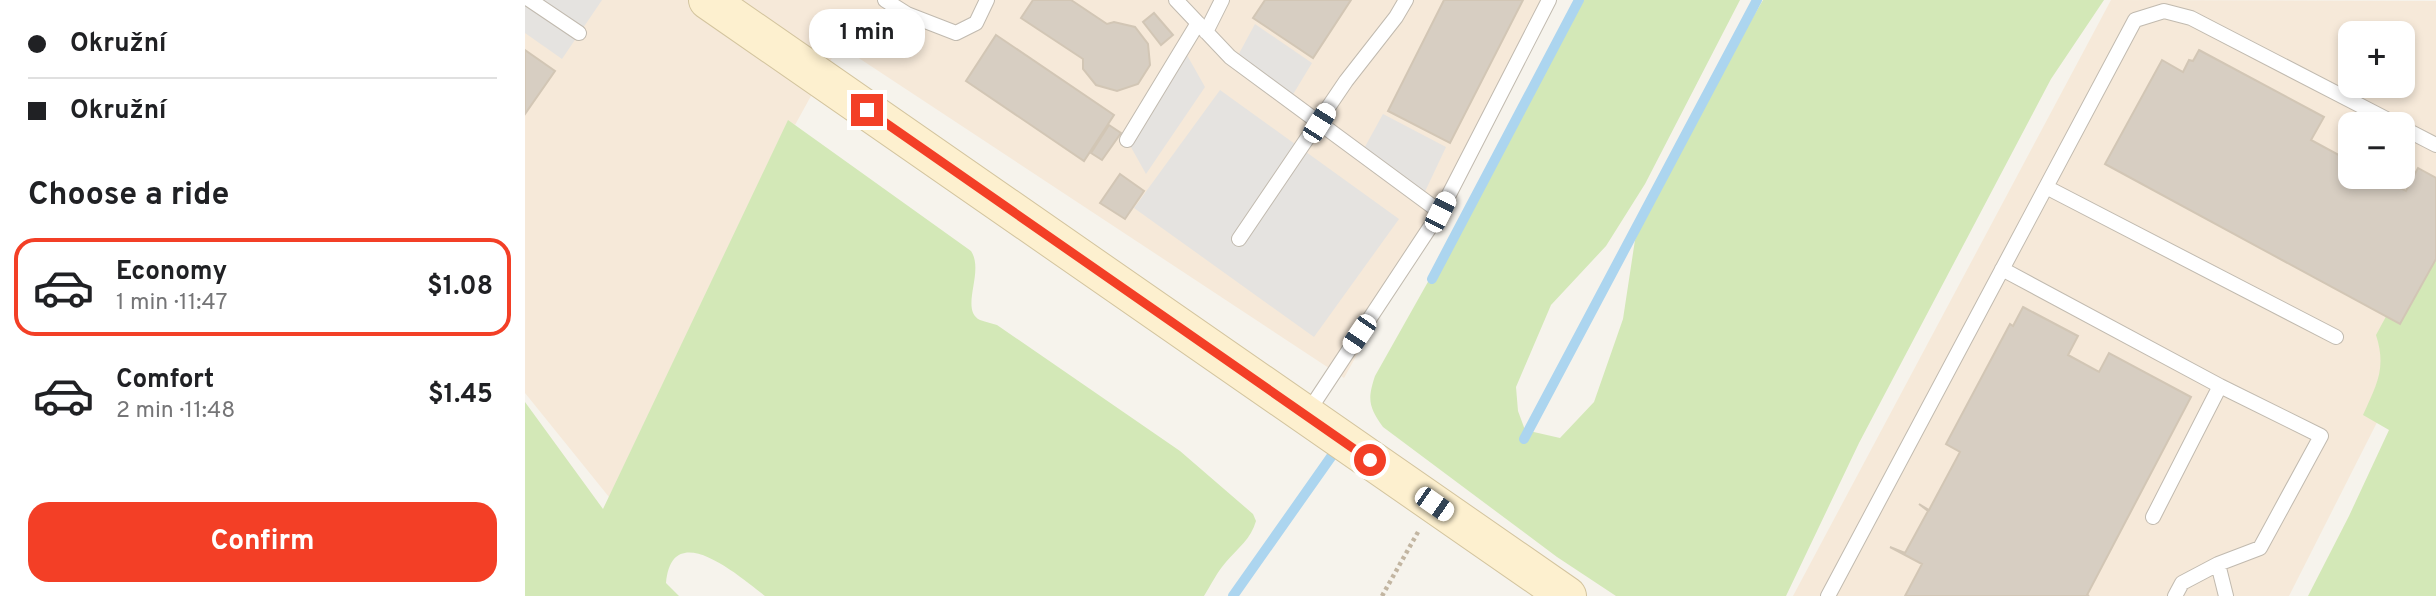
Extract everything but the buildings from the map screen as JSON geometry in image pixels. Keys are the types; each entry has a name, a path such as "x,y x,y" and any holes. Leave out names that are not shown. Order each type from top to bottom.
{"main road":[{"path":"708,0 1567,596"}],"lane":[{"path":"530,0 579,33"},
{"path":"885,0 907,14 956,33 976,23 987,0"},
{"path":"1176,0 1230,57 1440,212"},
{"path":"1127,140 1222,0"},
{"path":"1239,239 1346,81 1406,0"},
{"path":"1306,415 1440,212 1549,0"},
{"path":"1828,596 2135,20 2164,10 2191,18 2373,112"},
{"path":"2415,134 2436,145"},
{"path":"2046,187 2336,338"},
{"path":"2002,269 2220,386 2321,436 2260,548 2218,564 2182,583 2175,596"},
{"path":"2153,517 2220,386"},
{"path":"2218,564 2226,596"}],"path":[{"path":"1382,596 1434,504"}],"shaded area":[{"path":"525,0 1554,0 1344,378 839,45 795,125 788,121 609,497 525,393"},
{"path":"525,0 602,0 562,59 525,33"},
{"path":"2111,0 2436,1 2436,306 2289,596 1793,596"},
{"path":"1255,24 1312,63 1289,101 1235,61"},
{"path":"1183,48 1205,87 1146,174 1127,140"},
{"path":"1220,90 1399,219 1314,337 1134,208"},
{"path":"1383,114 1446,147 1422,198 1361,154"}],"green space":[{"path":"1575,0 1740,0 1645,184 1606,246 1551,305 1516,387 1518,411 1525,430 1560,438 1594,402 1623,319 1635,240 1676,149 1763,0 2104,0 2051,79 1859,443 1786,596 1616,596 1557,557 1383,427 1372,408 1370,397 1375,376 1429,280"},
{"path":"788,120 971,251 975,260 972,299 974,315 980,320 997,325 1180,451 1253,514 1256,521 1251,533 1223,566 1204,596 765,596 725,566 694,553 681,554 671,564 666,583 679,596 525,596 525,402 603,509"},
{"path":"2436,224 2436,596 2308,596 2389,430 2363,415 2379,376 2380,358 2376,335"}],"waterway":[{"path":"1432,279 1579,0"},
{"path":"1524,439 1757,0"},
{"path":"1233,596 1338,447"}],"route":[{"path":"867,110 1370,460"}]}
